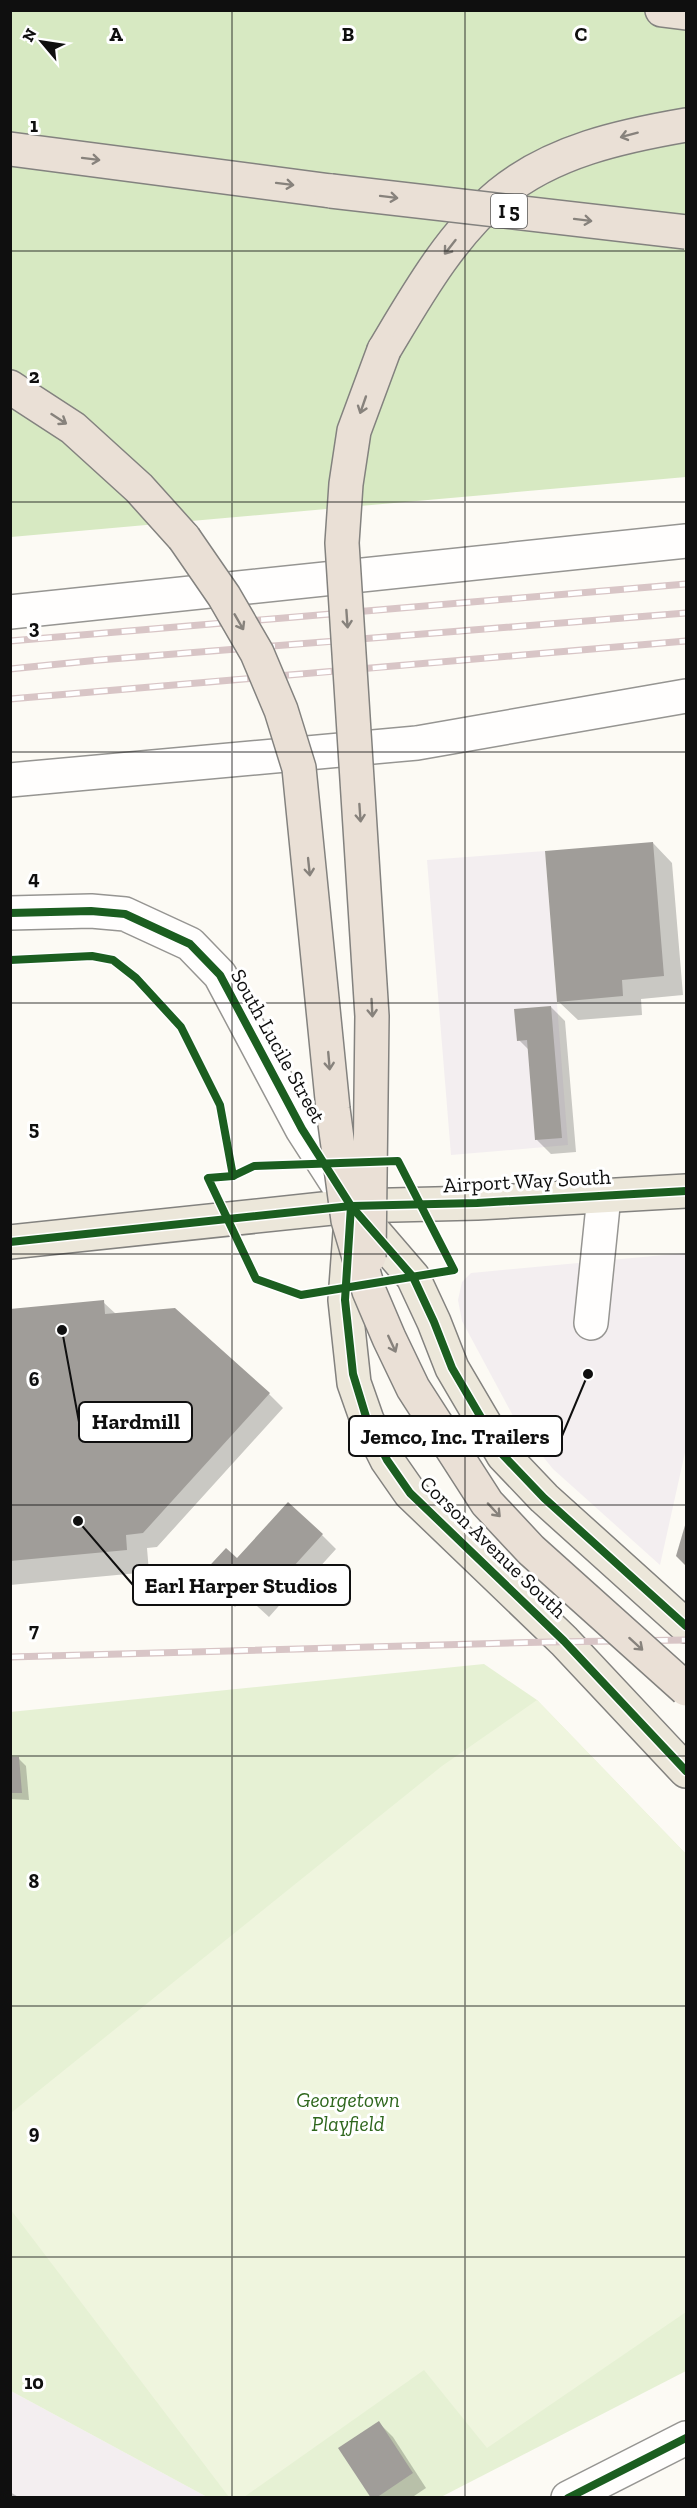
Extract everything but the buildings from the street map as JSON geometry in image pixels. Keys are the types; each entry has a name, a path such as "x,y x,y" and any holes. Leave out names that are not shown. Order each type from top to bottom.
{"highway":[{"path":"662,10 687,14"},
{"path":"369,1291 372,1016 342,543 346,484 354,431 384,351 451,245 500,194 536,170 582,150 632,134 687,125"},
{"name":"I 5","path":"22,150 331,191 687,232"},
{"path":"10,387 73,428 139,488 184,538 224,596 257,653 281,710 298,768 333,1109 348,1220 369,1291 413,1388 487,1503 531,1550 687,1689"}],"main road":[{"name":"Airport Way South","path":"10,1242 351,1206 687,1191"},
{"path":"351,1206 413,1277 452,1368 503,1455 544,1498 684,1622"},
{"name":"Corson Avenue South","path":"351,1206 345,1300 352,1374 367,1420 387,1460 410,1493 564,1641 687,1771"}],"street":[{"path":"10,612 687,541"},
{"path":"10,780 417,743 687,696"},
{"name":"South Lucile Street","path":"10,913 91,911 125,914 190,944 220,975 297,1121 351,1206"},
{"path":"591,1323 604,1196"},
{"path":"568,2498 687,2438"}],"shaded area":[{"path":"545,851 568,1145 451,1155 427,860"},
{"path":"686,1253 686,1448 660,1565 553,1469 519,1427 462,1321 458,1300 462,1282 471,1273"},
{"path":"11,2391 207,2497 11,2497"}],"green space":[{"path":"11,11 686,11 686,477 11,537"},
{"name":"Georgetown Playfield","path":"484,1664 537,1700 686,1854 686,2371 439,2498 207,2497 11,2391 10,1712"},
{"name":"Georgetown Playfield","path":"537,1700 686,1854 686,2312 487,2448 424,2370 244,2497 229,2497 11,2210 11,2113 442,1766"}],"railway":[{"path":"10,641 686,584"},
{"path":"10,669 686,613"},
{"path":"10,699 686,641"},
{"path":"10,1657 686,1640"}],"cycle path":[{"path":"10,913 91,911 125,914 190,944 220,975 302,1129 351,1206 413,1277 452,1368 503,1455 544,1498 686,1626"},
{"path":"10,960 92,956 113,960 136,978 181,1027 220,1105 233,1176"},
{"path":"398,1161 454,1270 301,1295 256,1279 208,1178 233,1176 254,1166 398,1161"},
{"path":"10,1242 351,1206 477,1203 686,1191"},
{"path":"351,1206 345,1300 353,1374 367,1420 387,1460 410,1493 564,1641 686,1771"},
{"path":"568,2498 686,2438"}],"place":[{"name":"Hardmill","path":"62,1330"},
{"name":"Jemco, Inc. Trailers","path":"588,1374"},
{"name":"Earl Harper Studios","path":"78,1521"}]}
